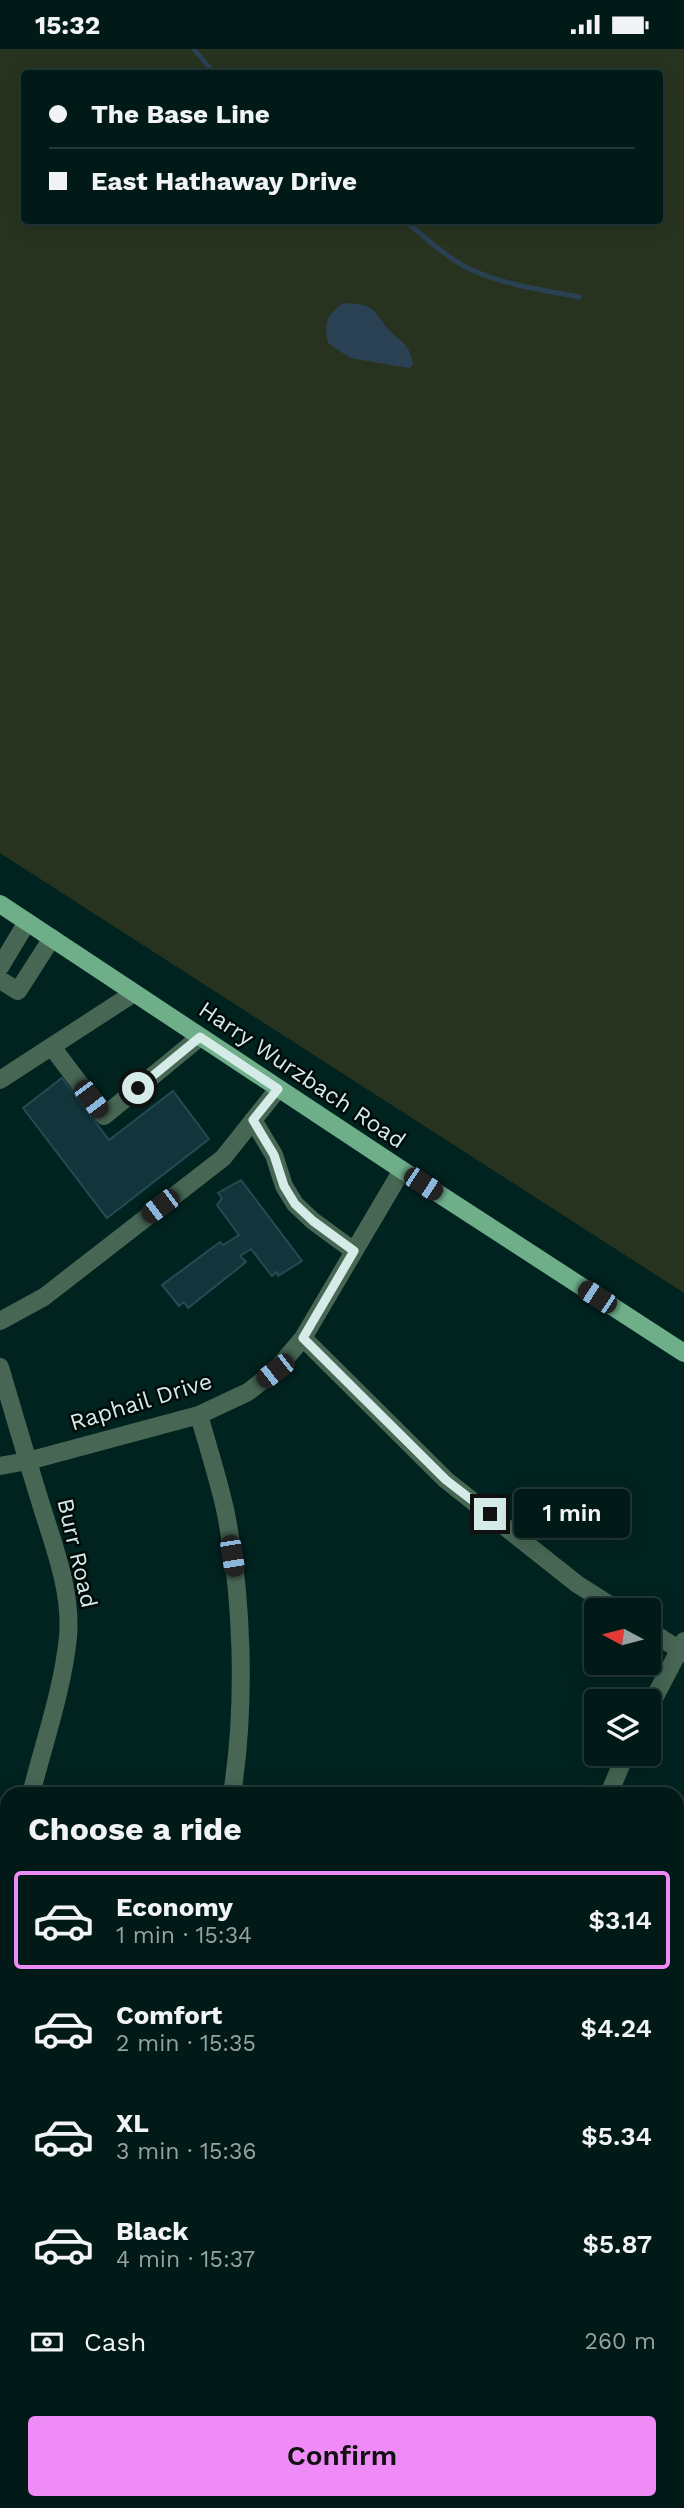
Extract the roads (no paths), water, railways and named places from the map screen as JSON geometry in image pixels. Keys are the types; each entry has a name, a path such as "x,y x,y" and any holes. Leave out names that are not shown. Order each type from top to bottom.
{"main road":[{"name":"Harry Wurzbach Road","path":"0,904 401,1170 684,1353"}],"street":[{"path":"0,967 27,922"},
{"path":"0,980 18,991 52,939"},
{"path":"0,1080 134,993"},
{"path":"52,1047 104,1116 200,1037"},
{"path":"0,1321 44,1297 223,1158 278,1089"},
{"path":"253,1120 274,1155 284,1186 295,1204 354,1251"},
{"name":"Raphail Drive","path":"0,1466 28,1461 199,1415 248,1392 275,1371 303,1338 401,1170"},
{"path":"303,1338 446,1480 577,1584 599,1598"},
{"name":"Burr Road","path":"0,1367 56,1554 66,1593 68,1615 68,1637 59,1687 33,1787"},
{"path":"199,1415 225,1509 236,1579 240,1727 233,1787"},
{"path":"659,1689 682,1648 662,1637"},
{"path":"612,1787 621,1766"}],"water":[{"path":"343,303 363,305 373,310 408,348 413,365 409,368 350,358 328,343 328,320"}],"waterway":[{"path":"194,49 212,70"},
{"path":"409,224 446,254 472,270 511,283 579,297"}]}
